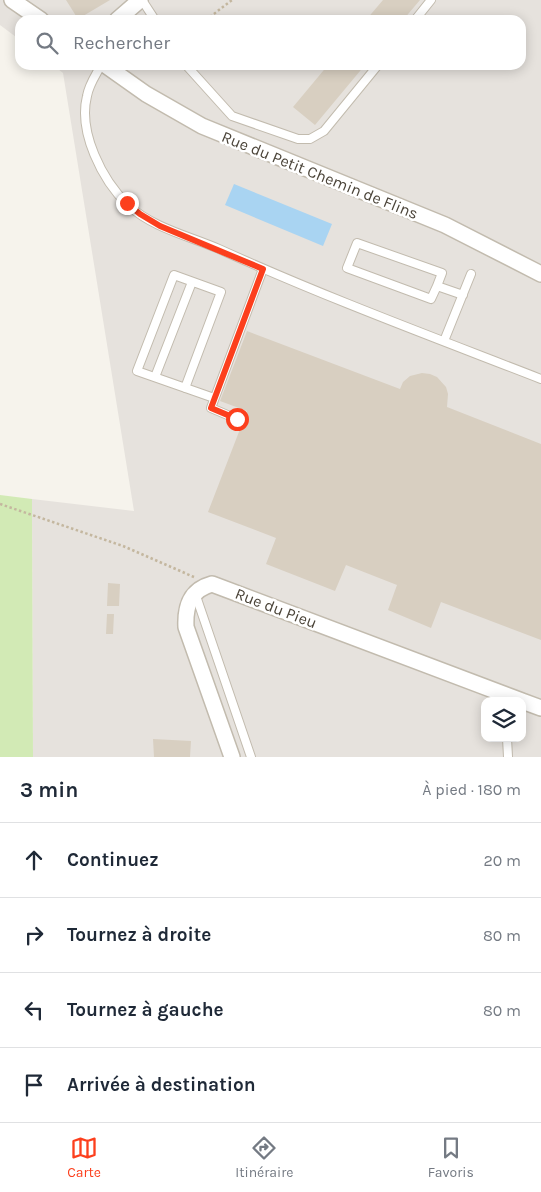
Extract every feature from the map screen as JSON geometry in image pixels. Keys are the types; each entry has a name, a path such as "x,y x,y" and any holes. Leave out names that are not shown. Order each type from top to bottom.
{"street":[{"path":"12,0 34,15"},
{"path":"123,15 141,0"},
{"name":"Rue du Petit Chemin de Flins","path":"110,70 146,94 202,126 445,225 541,274"},
{"path":"212,584 201,587 189,599 186,612 186,627 232,757"},
{"name":"Rue du Pieu","path":"212,584 503,697"},
{"name":"Rue du Pieu","path":"526,702 541,708"}],"lane":[{"path":"141,0 152,15"},
{"path":"419,15 431,0"},
{"path":"100,70 86,97 86,123 91,146 101,168 115,189 140,214 160,226 263,269 541,380"},
{"path":"191,70 232,116 298,139 310,139 324,131 374,70"},
{"path":"357,243 442,273 437,286 431,299 347,268 357,243"},
{"path":"237,419 211,408 263,269"},
{"path":"444,341 471,274"},
{"path":"185,388 221,292 174,275 137,371 155,377 185,388 214,398"},
{"path":"155,377 192,282"},
{"path":"437,286 462,295"},
{"path":"195,593 251,757"},
{"path":"507,742 508,757"}],"path":[{"path":"212,15 232,0"},
{"path":"0,504 123,546 212,584"}],"shaded area":[{"path":"0,0 541,0 541,757 33,757 32,499 134,511 63,73 59,70 526,70 526,15 15,15 15,36 0,25"}],"green space":[{"path":"0,495 32,499 33,757 0,757"}],"water":[{"path":"234,184 332,224 323,246 225,205"}],"building":[{"path":"66,0 110,0 85,15 75,15"},
{"path":"383,0 420,0 407,15 370,15"},
{"path":"324,70 361,70 315,125 293,107"},
{"path":"247,331 400,389 403,382 410,376 422,373 430,374 437,377 446,387 448,394 447,407 541,444 541,640 441,602 431,628 388,610 397,585 346,565 335,591 266,564 276,538 208,512 247,411 220,401"},
{"path":"108,583 120,584 119,606 107,606"},
{"path":"107,614 114,614 113,634 106,634"},
{"path":"153,739 191,741 190,757 154,757"}],"route":[{"path":"127,203 140,214 160,226 203,242 263,269 211,408 237,419"}]}
